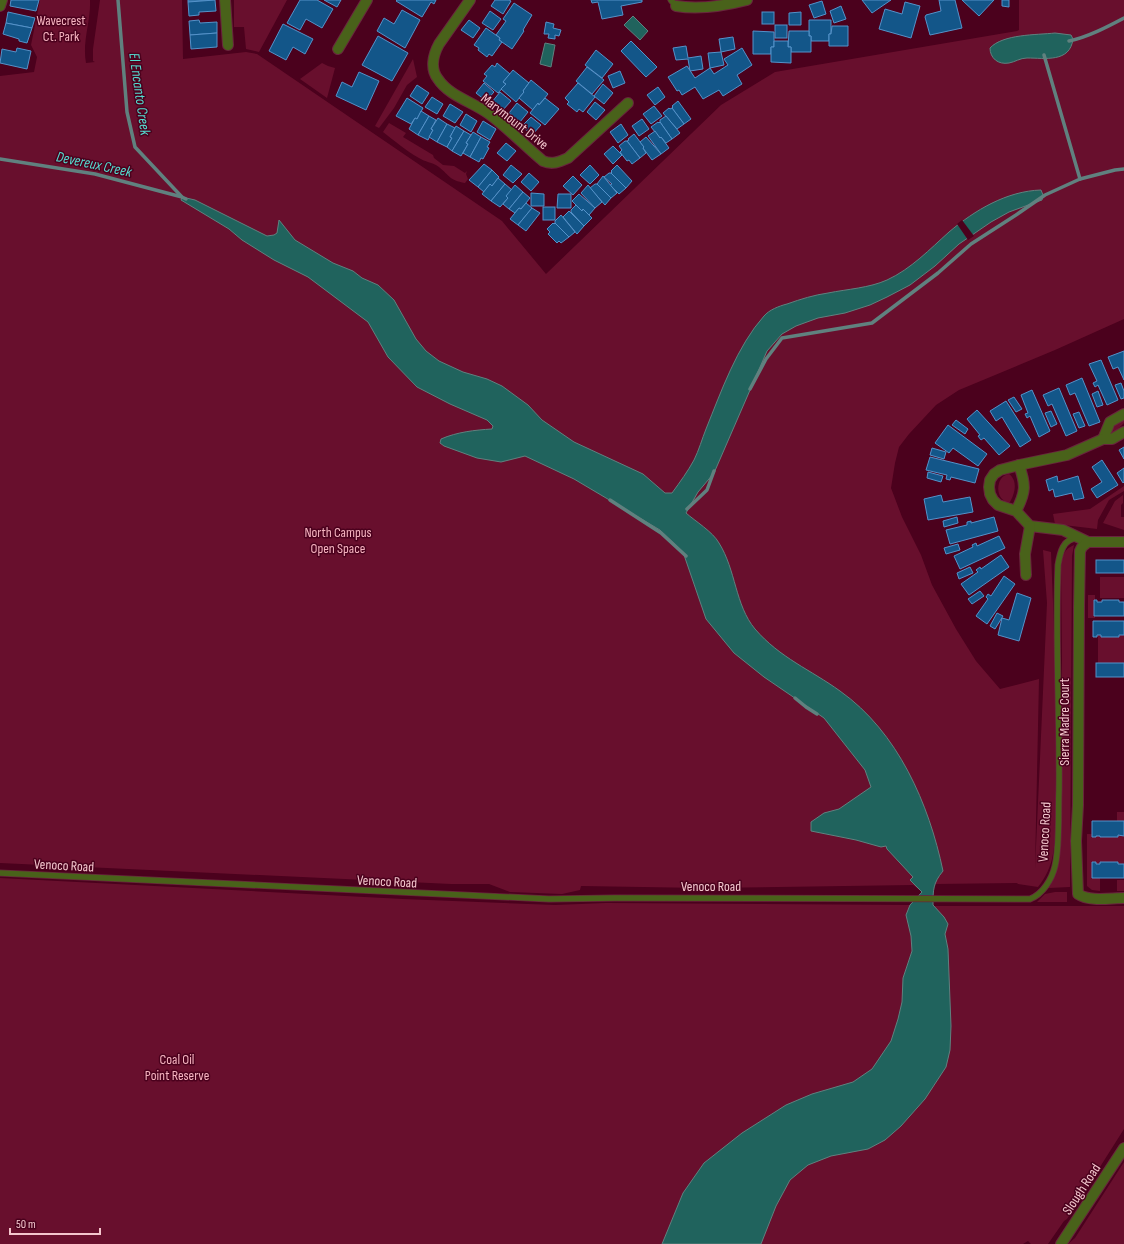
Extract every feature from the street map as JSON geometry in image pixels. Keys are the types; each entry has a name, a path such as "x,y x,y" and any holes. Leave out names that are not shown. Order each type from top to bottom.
{"street":[{"path":"0,6 2,0"},
{"path":"225,0 228,45"},
{"path":"338,49 367,0"},
{"name":"Marymount Drive","path":"470,0 435,51 434,73 443,86 490,115 542,161 549,164 560,162 568,158 628,103"},
{"path":"674,3 688,8 707,8 747,0"},
{"path":"1103,439 1110,422 1124,414"},
{"path":"1124,432 1112,440 1103,439 1067,455 1018,464 1000,470 994,474 990,480 989,487 990,494 998,505 1016,511 1030,526 1063,530 1088,542 1124,542"},
{"path":"1016,511 1022,499 1024,486 1024,479 1018,464"},
{"path":"1026,575 1025,554 1030,526"},
{"name":"Sierra Madre Court","path":"1088,542 1082,547 1080,556 1078,805 1076,841 1078,894 1082,897 1089,898 1124,898"},
{"name":"Slough Road","path":"1061,1244 1124,1148"}],"lane":[{"name":"Venoco Road","path":"0,873 549,899 1030,899 1036,897 1042,891 1051,876 1055,866 1057,846 1059,776 1058,565 1061,550 1068,541 1073,538 1078,538 1088,542"}],"green space":[{"name":"North Campus Open Space","path":"40,0 90,0 85,47 86,63 95,62 93,61 93,49 100,0 182,0 183,59 246,52 257,54 502,221 546,274 721,105 775,72 1017,31 1019,30 1019,0 1124,0 1124,319 1055,350 959,390 936,405 899,447 891,488 902,517 921,555 932,585 956,629 976,661 1000,689 1039,679 1035,869 1047,603 1043,550 1051,552 1054,631 1056,809 1055,844 1049,867 1038,887 1017,883 935,884 933,892 933,906 1124,906 1124,1129 1067,1219 1048,1244 1031,1244 1028,1241 1023,1244 0,1244 0,878 403,899 555,905 606,903 910,905 922,892 913,885 703,888 581,886 580,890 562,894 510,892 489,884 451,884 0,863 0,76 34,72 37,57 31,45"},
{"path":"234,0 287,0 259,52 246,49 244,27 234,27"},
{"path":"413,59 417,77 407,85 394,108 379,128 375,126"},
{"path":"322,63 335,68 327,98 300,79"},
{"path":"389,123 406,133 403,137 433,155 434,158 443,165 454,166 465,173 467,171 466,174 468,179 465,183 456,180 436,165 421,159 405,149 383,132"},
{"path":"1124,418 1124,423 1113,434 1110,434 1116,424"},
{"path":"1009,474 1014,480 1015,484 1010,502 1001,498 998,489 1001,479"},
{"path":"1124,486 1124,491 1109,500 1098,520 1097,529 1055,524 1053,514 1090,509"},
{"path":"1123,495 1121,517 1124,517 1124,530 1103,523 1115,501"},
{"path":"1074,545 1072,556 1070,887 1049,888 1057,868 1061,832 1061,567 1064,553"},
{"path":"1100,577 1124,577 1124,598 1100,598"},
{"path":"1088,595 1095,595 1095,618 1088,618"},
{"path":"1098,634 1124,634 1124,664 1098,664"},
{"path":"1117,812 1124,812 1124,823 1117,823"},
{"path":"1087,834 1124,835 1124,865 1100,876 1100,891 1092,890 1087,886"},
{"path":"1117,880 1124,880 1124,891 1117,891"},
{"path":"1067,892 1067,902 1037,902 1045,894"},
{"path":"1124,1162 1124,1244 1068,1244 1075,1238"}],"water":[{"path":"633,16 648,31 640,40 624,25"},
{"path":"1055,33 1071,35 1073,39 1071,47 1067,52 1056,58 1024,58 1001,63 993,58 990,52 990,48 1003,40 1030,35"},
{"path":"545,43 555,45 551,67 540,64"},
{"path":"1041,190 1043,195 1042,200 1009,212 991,222 959,244 935,266 910,285 870,305 845,313 818,318 796,326 782,334 767,351 714,473 698,492 686,513 716,539 725,553 743,609 748,620 755,629 785,656 829,683 861,708 879,727 908,771 920,795 929,820 943,871 937,879 934,887 933,905 948,924 945,934 948,949 951,1026 950,1050 946,1067 925,1099 901,1126 885,1140 868,1149 831,1156 808,1165 790,1180 776,1206 761,1244 662,1244 683,1193 704,1163 742,1133 786,1105 812,1094 853,1082 872,1069 891,1041 898,1019 902,1002 903,978 912,951 911,936 906,915 910,905 922,892 910,880 913,877 887,849 886,846 881,847 856,840 811,831 811,822 824,813 839,809 871,787 865,770 824,718 764,677 734,653 706,619 683,552 660,530 574,479 525,456 501,462 477,458 444,446 440,443 441,439 466,432 492,429 493,426 487,420 450,404 417,387 388,357 368,322 308,277 274,260 242,240 229,229 181,200 182,197 195,200 267,236 277,233 279,220 295,240 333,263 353,271 362,278 378,285 394,300 416,339 426,351 439,361 463,372 487,379 502,386 528,405 542,420 574,442 643,474 665,493 672,493 694,460 730,370 754,328 766,314 778,307 808,297 866,287 887,280 912,264 959,224 981,209 1016,194"}],"pier":[{"path":"962,220 974,236 968,240 957,224"}],"building":[{"path":"11,0 39,0 36,11 10,6"},
{"path":"188,0 215,0 188,2"},
{"path":"215,0 216,11 199,12 199,15 189,16 188,2"},
{"path":"300,0 317,0 333,9 322,28 306,19 300,30 287,23"},
{"path":"324,0 341,0 337,7"},
{"path":"436,0 434,4 431,2 422,17 396,1"},
{"path":"495,0 511,1 503,14 491,6"},
{"path":"591,0 642,0 642,2 621,6 623,15 602,19 598,2 592,3"},
{"path":"862,0 891,0 872,13"},
{"path":"939,0 955,0 962,28 930,35 925,17 926,15 941,11"},
{"path":"962,0 994,0 979,16"},
{"path":"1002,0 1009,0 1009,7 1002,6"},
{"path":"822,1 826,14 814,18 809,5"},
{"path":"905,2 920,6 911,38 879,29 885,9 902,14"},
{"path":"514,3 532,15 523,30 524,31 512,49 499,40 500,38 496,35 506,21 503,19"},
{"path":"841,6 846,19 834,23 830,11"},
{"path":"402,10 420,20 405,48 377,31 384,18 394,24"},
{"path":"490,11 501,19 493,30 482,23"},
{"path":"8,12 35,18 32,28 6,23"},
{"path":"762,12 774,12 774,24 762,24"},
{"path":"801,12 801,25 789,25 789,13"},
{"path":"199,20 200,23 217,22 217,33 190,35 189,21"},
{"path":"469,20 480,28 473,38 461,30"},
{"path":"809,20 831,20 831,34 829,34 829,41 811,41 811,36 809,36"},
{"path":"546,22 554,24 553,28 561,30 559,36 555,35 555,39 548,38 549,34 544,34"},
{"path":"6,23 32,28 27,43 3,34"},
{"path":"283,24 313,39 305,54 293,47 286,60 269,51"},
{"path":"775,25 787,25 787,38 775,38"},
{"path":"832,26 848,26 848,46 829,46 829,34 831,34"},
{"path":"486,28 500,38 499,40 502,42 492,56 489,54 487,57 474,45"},
{"path":"753,31 774,32 774,47 771,47 771,54 753,54"},
{"path":"789,31 809,31 809,36 811,36 811,52 791,52 791,47 788,47"},
{"path":"217,33 217,47 191,49 190,35"},
{"path":"378,36 408,53 392,81 362,65"},
{"path":"733,37 735,49 721,52 719,39"},
{"path":"631,41 657,67 646,77 621,51"},
{"path":"774,41 788,41 788,47 791,47 791,63 771,62 771,47 774,47"},
{"path":"686,46 688,58 701,56 703,69 690,71 688,59 676,60 673,48"},
{"path":"17,48 31,51 27,69 0,63 2,49 16,52"},
{"path":"742,48 752,65 737,75 742,84 723,96 719,90 703,99 695,87 682,95 679,90 677,91 668,77 687,66 695,78 710,68 714,74 728,65 724,59"},
{"path":"596,50 613,64 602,78 585,65"},
{"path":"721,52 724,65 710,68 708,53"},
{"path":"497,63 510,74 503,82 506,84 498,93 483,81 487,76 484,74 492,65 495,67"},
{"path":"587,67 604,80 592,94 576,81"},
{"path":"513,70 529,83 516,102 501,89 506,84 503,82"},
{"path":"620,71 625,83 613,88 608,76"},
{"path":"359,72 379,81 366,110 336,96 342,82 352,87"},
{"path":"531,80 548,94 533,110 519,98"},
{"path":"484,83 494,92 486,101 476,93"},
{"path":"578,83 595,97 583,112 579,109 577,112 567,104 569,102 565,98"},
{"path":"603,84 613,93 604,104 594,96"},
{"path":"417,85 429,93 422,104 410,96"},
{"path":"658,87 665,97 655,105 647,95"},
{"path":"500,92 511,101 502,111 492,102"},
{"path":"432,97 443,104 437,114 425,107"},
{"path":"407,98 423,108 417,119 415,118 411,124 396,116"},
{"path":"545,98 559,109 545,125 530,113 538,103 539,105"},
{"path":"678,101 691,119 684,124 672,108 672,106"},
{"path":"595,102 605,110 596,120 587,112"},
{"path":"517,103 528,112 520,122 509,113"},
{"path":"450,104 463,112 455,123 443,116"},
{"path":"654,106 662,116 651,124 643,114"},
{"path":"669,108 672,108 684,124 677,129 663,113"},
{"path":"421,111 429,116 418,135 409,129"},
{"path":"466,114 477,121 471,132 460,125"},
{"path":"429,116 436,120 431,129 433,130 428,140 418,135"},
{"path":"666,116 680,133 672,139 660,122 660,120"},
{"path":"531,117 541,125 532,135 522,126"},
{"path":"438,118 447,124 437,142 429,137 433,130 431,129"},
{"path":"642,119 649,129 639,136 632,126"},
{"path":"483,121 496,129 490,140 477,132"},
{"path":"660,122 672,139 666,143 651,127"},
{"path":"447,124 455,128 447,147 437,142"},
{"path":"621,124 628,135 618,143 610,132"},
{"path":"456,126 464,131 452,151 447,147"},
{"path":"464,131 471,135 461,156 452,151"},
{"path":"655,131 669,148 661,154 648,136"},
{"path":"473,132 481,137 470,157 463,153 468,144 466,143"},
{"path":"634,134 644,147 643,148 646,153 640,158 627,141"},
{"path":"481,137 490,142 487,147 489,148 483,159 481,158 479,162 470,157"},
{"path":"646,137 661,154 652,160 640,142"},
{"path":"627,141 640,158 632,164 629,160 627,161 620,152 622,150 619,146"},
{"path":"506,143 516,151 507,161 497,153"},
{"path":"613,146 622,155 613,164 604,154"},
{"path":"484,164 492,170 478,187 469,180"},
{"path":"511,165 522,174 513,183 503,175"},
{"path":"590,165 599,175 590,184 580,175"},
{"path":"617,165 632,181 626,188 611,173"},
{"path":"492,170 499,177 492,186 490,184 484,192 478,187"},
{"path":"529,173 539,182 531,191 521,182"},
{"path":"611,173 626,188 619,194 610,185 612,184 604,177"},
{"path":"573,176 582,185 573,195 563,186"},
{"path":"603,176 617,193 611,198 597,184"},
{"path":"498,178 505,184 491,201 482,194 490,184 492,186"},
{"path":"505,184 512,190 506,196 508,198 500,207 491,201"},
{"path":"597,184 611,198 605,205 590,188"},
{"path":"515,185 523,192 509,209 503,204 508,198 506,196"},
{"path":"588,185 602,202 595,208 581,193"},
{"path":"523,192 530,198 521,209 519,208 515,213 509,209"},
{"path":"531,193 544,194 544,206 531,206"},
{"path":"558,194 571,194 571,208 557,208"},
{"path":"579,194 595,208 589,215 583,209 582,211 572,201"},
{"path":"526,203 532,208 518,225 510,219 519,208 521,209"},
{"path":"576,205 582,211 583,209 592,218 584,226 571,212"},
{"path":"543,207 555,207 555,220 543,220"},
{"path":"532,208 540,213 526,231 518,225"},
{"path":"569,211 584,226 577,234 563,217"},
{"path":"561,215 575,232 569,237 555,223"},
{"path":"555,223 569,237 561,243 559,241 557,243 548,234 550,232 547,229"},
{"path":"1124,351 1124,380 1118,367 1113,369 1108,357"},
{"path":"1101,360 1118,400 1107,405 1098,385 1095,387 1093,383 1097,381 1089,364"},
{"path":"1082,378 1100,422 1089,426 1075,393 1070,395 1066,385"},
{"path":"1121,383 1124,391 1124,398 1121,399 1115,385"},
{"path":"1059,388 1077,431 1066,436 1052,404 1048,406 1043,395"},
{"path":"1032,390 1050,431 1039,437 1030,416 1027,418 1025,414 1028,413 1021,395"},
{"path":"1098,391 1103,405 1097,407 1092,394"},
{"path":"1014,397 1022,409 1016,412 1008,400"},
{"path":"1006,401 1031,440 1020,447 1002,417 996,421 990,411"},
{"path":"977,410 1010,446 999,455 984,438 981,440 978,436 980,435 967,419"},
{"path":"1051,411 1057,424 1051,427 1045,413"},
{"path":"1079,412 1085,426 1079,428 1073,414"},
{"path":"956,420 968,429 965,434 952,425"},
{"path":"948,425 987,454 978,466 953,448 949,453 935,443"},
{"path":"1124,447 1124,459 1119,450"},
{"path":"932,448 946,452 944,459 930,455"},
{"path":"930,457 979,469 975,483 951,477 950,480 946,479 947,475 926,470"},
{"path":"1102,460 1118,485 1097,498 1091,489 1102,482 1092,467"},
{"path":"1124,468 1124,482 1123,483 1117,473"},
{"path":"928,472 943,476 941,482 927,478"},
{"path":"1057,476 1058,482 1078,476 1084,498 1074,500 1072,493 1055,497 1053,489 1049,491 1046,480"},
{"path":"941,495 943,502 970,497 973,512 928,520 924,499"},
{"path":"957,517 958,523 944,527 943,521"},
{"path":"994,517 998,531 950,544 946,530 967,525 967,522 971,521 971,523"},
{"path":"999,536 1005,548 960,569 954,556 973,547 972,545 976,543 977,546"},
{"path":"958,544 960,550 946,554 944,548"},
{"path":"1001,555 1009,567 969,595 961,584 978,572 976,570 980,567 981,569"},
{"path":"1096,560 1124,560 1124,573 1096,573"},
{"path":"970,567 973,573 959,579 957,573"},
{"path":"1004,576 1015,584 987,624 976,616 988,599 986,597 988,594 991,596"},
{"path":"980,591 984,596 972,604 968,599"},
{"path":"1017,593 1031,598 1019,641 998,635 1002,618 1009,620"},
{"path":"1094,600 1097,600 1097,602 1102,602 1102,600 1119,600 1119,602 1124,602 1124,616 1094,616"},
{"path":"997,613 1003,616 995,629 990,626"},
{"path":"1093,621 1124,621 1124,635 1119,635 1119,637 1101,637 1101,635 1097,635 1097,637 1093,637"},
{"path":"1096,663 1124,663 1124,677 1096,677"},
{"path":"1092,821 1124,821 1124,836 1092,837"},
{"path":"1092,862 1096,862 1096,864 1100,864 1100,862 1118,862 1118,864 1124,864 1124,878 1092,878"}],"waterway":[{"name":"El Encanto Creek","path":"118,0 127,112 135,147 181,196"},
{"path":"1069,41 1090,34 1124,18"},
{"path":"1044,55 1080,179"},
{"name":"Devereux Creek","path":"0,159 95,174 186,199"},
{"path":"750,389 766,359 782,338 872,323 938,273 971,244 1045,195 1080,179 1124,169"},
{"path":"687,509 707,490 714,471"},
{"path":"610,500 661,533 686,556"},
{"path":"795,698 817,714"}],"park label":[{"name":"Wavecrest Ct. Park","path":"61,28"},
{"name":"Coal Oil Point Reserve","path":"177,1068"}]}
